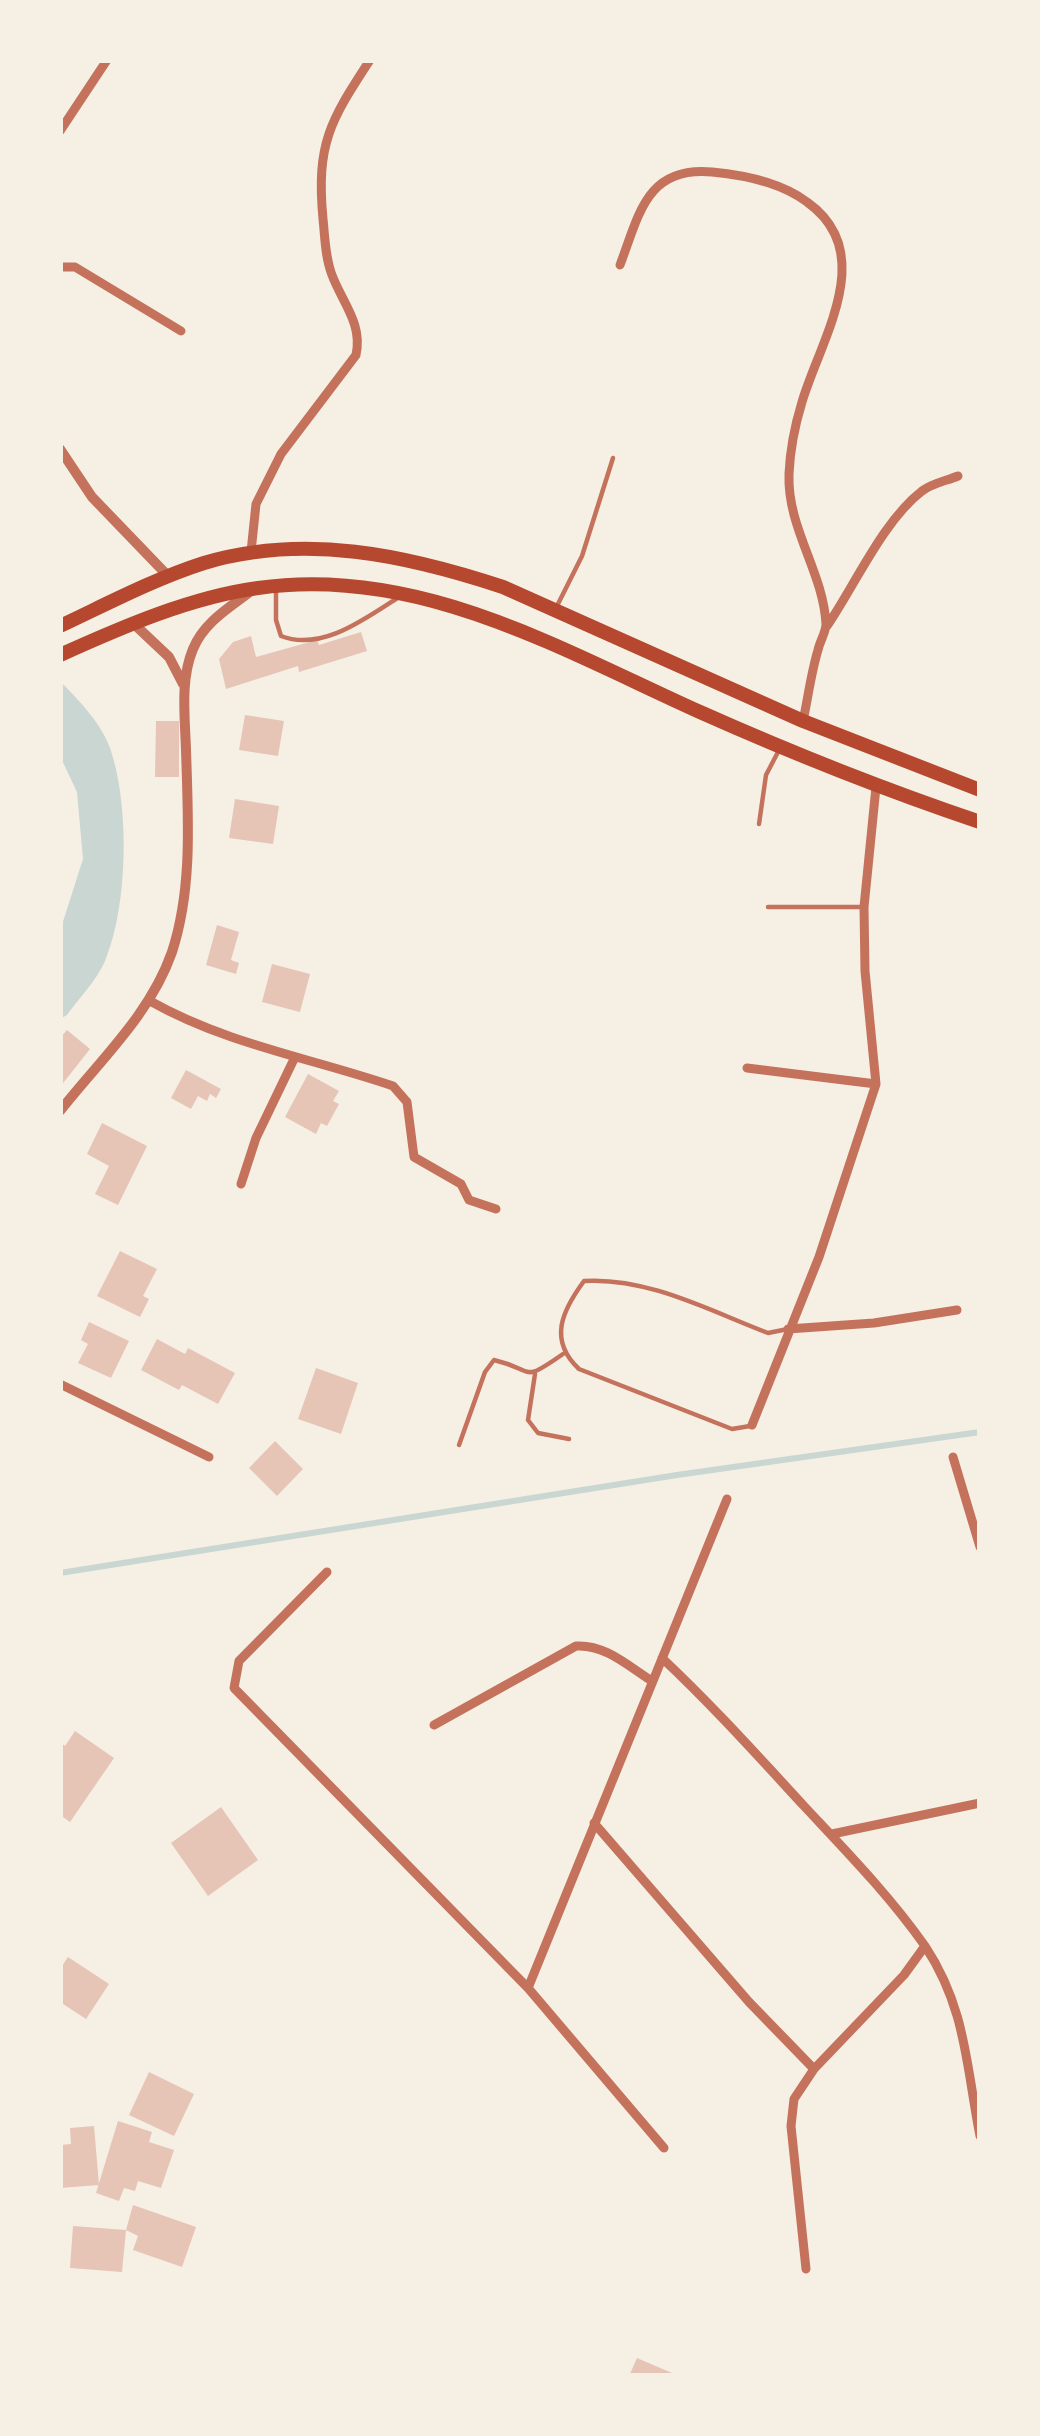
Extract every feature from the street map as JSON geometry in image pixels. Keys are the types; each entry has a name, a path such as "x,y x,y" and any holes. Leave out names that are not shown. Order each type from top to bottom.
{"main road":[{"path":"60,626 168,576 250,552 307,547 369,551 451,570 556,608 803,722 980,790"},
{"path":"60,655 134,624 256,588 322,585 404,594 525,630 782,748 876,787 980,822"}],"street":[{"path":"60,131 107,60"},
{"path":"250,552 256,504 280,454 356,355 352,314 327,258 319,166 329,128 370,60"},
{"path":"620,265 646,198 660,182 696,172 777,186 827,216 836,230 841,249 840,295 802,398 788,476 792,518 826,626"},
{"path":"60,267 75,267 181,331"},
{"path":"60,449 92,497 168,576"},
{"path":"803,722 826,626 875,546 914,498 958,476"},
{"path":"60,1111 150,1001 171,954 182,911 188,839 184,687 193,650 209,622 256,588"},
{"path":"134,624 169,657 184,687"},
{"path":"752,1425 819,1257 876,1084 864,907 876,787"},
{"path":"150,1001 189,1023 393,1086 406,1102 414,1156 461,1184 469,1200 496,1209"},
{"path":"242,1184 256,1138 295,1057"},
{"path":"747,1068 876,1084"},
{"path":"788,1330 957,1310"},
{"path":"60,1384 209,1456"},
{"path":"953,1456 980,1547"},
{"path":"528,1988 727,1499"},
{"path":"327,1572 239,1661 234,1688 528,1988 664,2147"},
{"path":"434,1725 576,1646 606,1651 652,1682"},
{"path":"662,1658 719,1711 832,1834 902,1914 946,1977 957,2005 980,2136"},
{"path":"832,1834 980,1804"},
{"path":"593,1823 814,2069"},
{"path":"806,2269 790,2126 794,2099 814,2069 904,1975 925,1946"}],"lane":[{"path":"556,608 582,556 613,458"},
{"path":"276,586 281,636 295,641 352,627 404,594"},
{"path":"759,824 766,775 782,748"},
{"path":"768,907 864,907"},
{"path":"752,1425 732,1429 579,1370 563,1354 560,1340 569,1302 584,1280 608,1279 643,1286 768,1333 788,1330"},
{"path":"458,1445 485,1372 494,1360 535,1374 563,1354"},
{"path":"535,1374 528,1420 532,1428 569,1439"}],"shaded area":[{"path":"60,681 95,720 110,748 121,798 124,856 118,913 105,961 88,989 60,1019 60,931 83,859 77,792 60,756"}],"building":[{"path":"361,632 367,651 226,689 219,659 233,642 251,636 256,657"},
{"path":"245,715 284,721 278,756 239,750"},
{"path":"156,721 179,721 179,777 155,777"},
{"path":"235,799 279,806 273,844 229,838"},
{"path":"217,925 239,932 231,960 239,963 236,974 206,965"},
{"path":"272,964 310,974 300,1012 262,1002"},
{"path":"67,1030 90,1049 60,1087 60,1038"},
{"path":"186,1070 221,1089 216,1098 210,1094 207,1101 198,1096 191,1109 171,1098"},
{"path":"308,1074 339,1091 333,1101 339,1104 327,1126 321,1123 316,1134 285,1117"},
{"path":"102,1123 147,1146 118,1205 95,1194 109,1166 87,1154"},
{"path":"120,1251 157,1269 143,1296 149,1299 140,1317 97,1296"},
{"path":"89,1322 129,1341 111,1378 78,1363 88,1344 81,1340"},
{"path":"157,1339 185,1354 188,1348 235,1373 218,1404 141,1370"},
{"path":"316,1368 358,1383 341,1434 298,1419"},
{"path":"275,1441 303,1469 277,1496 249,1468"},
{"path":"75,1731 114,1758 70,1822 60,1815 60,1742 65,1746"},
{"path":"221,1807 258,1860 208,1896 171,1843"},
{"path":"68,1957 109,1984 86,2019 60,2002 60,1969"},
{"path":"149,2072 194,2094 174,2136 129,2115"},
{"path":"118,2121 152,2132 149,2142 174,2150 161,2188 138,2181 135,2191 124,2188 119,2201 96,2193"},
{"path":"94,2126 99,2185 60,2188 60,2145 71,2144 70,2128"},
{"path":"133,2205 196,2227 182,2267 133,2250 138,2236 126,2230"},
{"path":"73,2226 126,2230 122,2272 70,2268"},
{"path":"637,2358 679,2376 629,2376"}],"waterway":[{"path":"60,1573 980,1432"}]}
